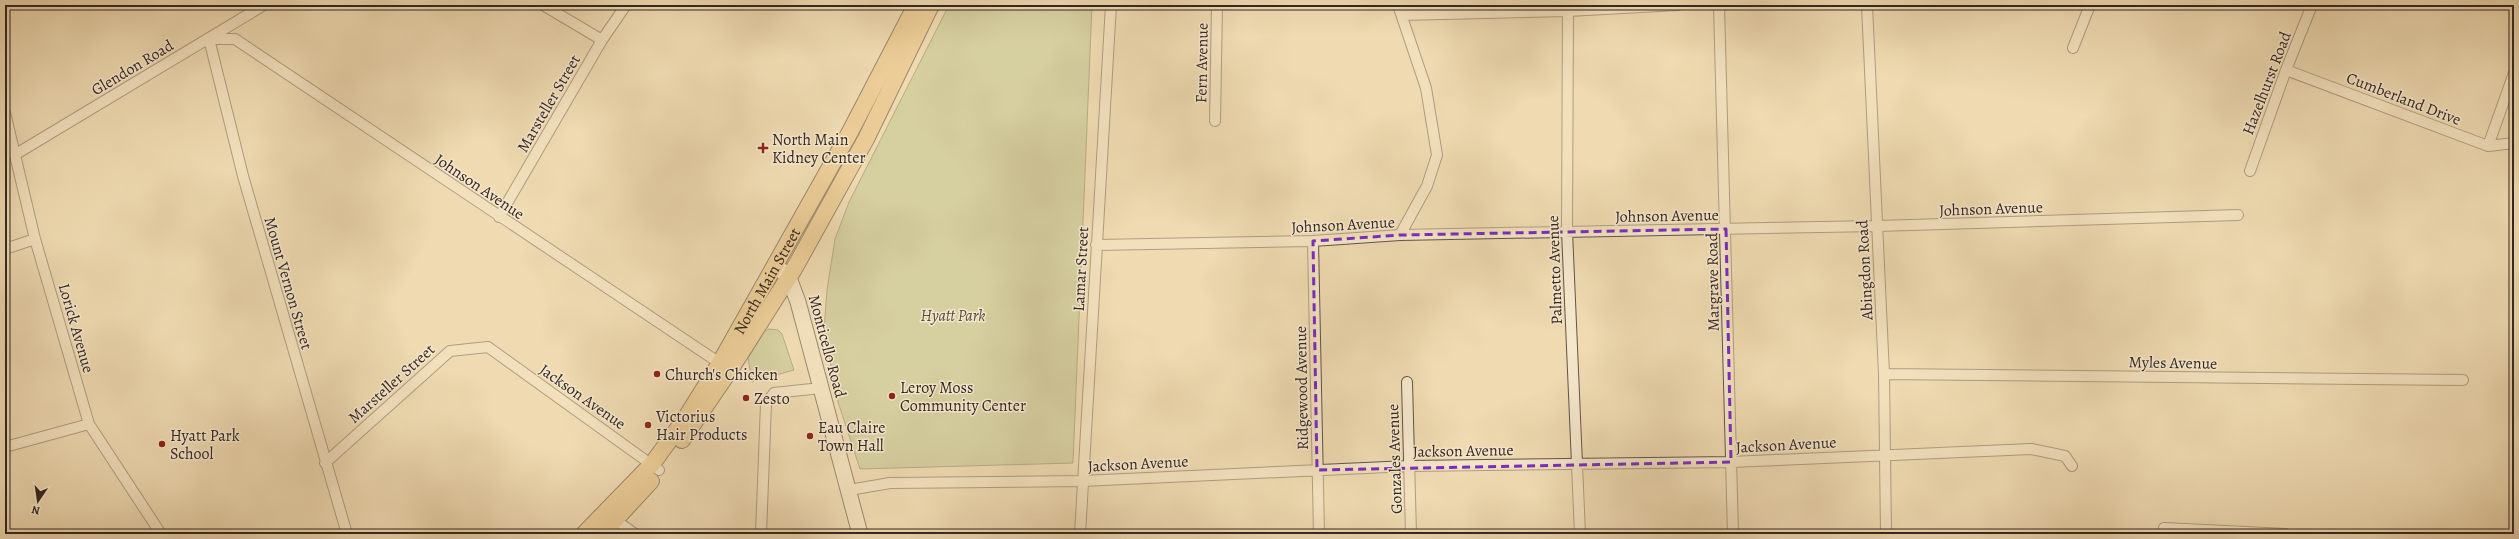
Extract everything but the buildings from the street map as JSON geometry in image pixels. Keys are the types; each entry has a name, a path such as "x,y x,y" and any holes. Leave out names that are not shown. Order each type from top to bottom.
{"main road":[{"name":"North Main Street","path":"602,534 611,517 694,425 776,265 851,130 916,5"},
{"name":"North Main Street","path":"725,367 789,278 866,138 931,5"},
{"name":"Monticello Road","path":"776,265 789,278 798,302 860,534"},
{"name":"North Main Street","path":"584,534 611,517"}],"street":[{"name":"Glendon Road","path":"16,154 264,5"},
{"path":"543,5 602,40"},
{"name":"Marsteller Street","path":"499,217 602,40 626,5"},
{"name":"Lamar Street","path":"1080,534 1111,5"},
{"name":"Fern Avenue","path":"1215,121 1217,5"},
{"path":"1398,5 1426,88 1437,155 1428,186 1400,235"},
{"path":"1402,15 1678,5"},
{"name":"Margrave Road","path":"1719,5 1733,534"},
{"name":"Abingdon Road","path":"1868,5 1884,374 1886,534"},
{"path":"2073,48 2090,5"},
{"name":"Hazelhurst Road","path":"2250,171 2286,70 2312,5"},
{"name":"Palmetto Avenue","path":"1568,8 1567,231 1579,463 1580,534"},
{"name":"Johnson Avenue","path":"209,39 235,39 725,367"},
{"name":"Mount Vernon Street","path":"209,39 243,176 325,463 347,534"},
{"name":"Cumberland Drive","path":"2286,70 2488,146 2514,143"},
{"path":"2488,146 2514,72"},
{"name":"Lorick Avenue","path":"5,112 35,239 89,424 161,534"},
{"name":"Johnson Avenue","path":"1096,245 1312,241 1400,235 1877,226 2238,216"},
{"path":"5,249 35,239"},
{"name":"Ridgewood Avenue","path":"1312,241 1319,534"},
{"name":"Marsteller Street","path":"325,463 450,351 488,347"},
{"name":"Jackson Avenue","path":"488,347 656,467"},
{"name":"Myles Avenue","path":"1884,374 2462,380"},
{"name":"Gonzales Avenue","path":"1407,382 1412,534"},
{"path":"761,534 766,404 774,393 821,388"},
{"path":"5,447 89,424"},
{"name":"Jackson Avenue","path":"849,490 890,483 1082,481 1409,466 1731,462 2031,448 2066,456 2072,466"},
{"path":"611,517 635,534"},
{"path":"2164,528 2286,534"}],"highlighted area":[{"path":"1726,229 1731,462 1317,470 1313,241 1400,235"}],"green space":[{"name":"Hyatt Park","path":"949,5 1092,5 1073,463 860,469 838,402 824,330 827,290 835,239 849,202"},
{"path":"769,329 778,330 782,334 794,370 752,382 748,358 763,332"}],"place":[{"name":"North Main Kidney Center","path":"763,148"},
{"name":"Church's Chicken","path":"657,374"},
{"name":"Leroy Moss Community Center","path":"892,396"},
{"name":"Zesto","path":"746,398"},
{"name":"Victorius Hair Products","path":"648,425"},
{"name":"Eau Claire Town Hall","path":"810,436"},
{"name":"Hyatt Park School","path":"162,444"}]}
